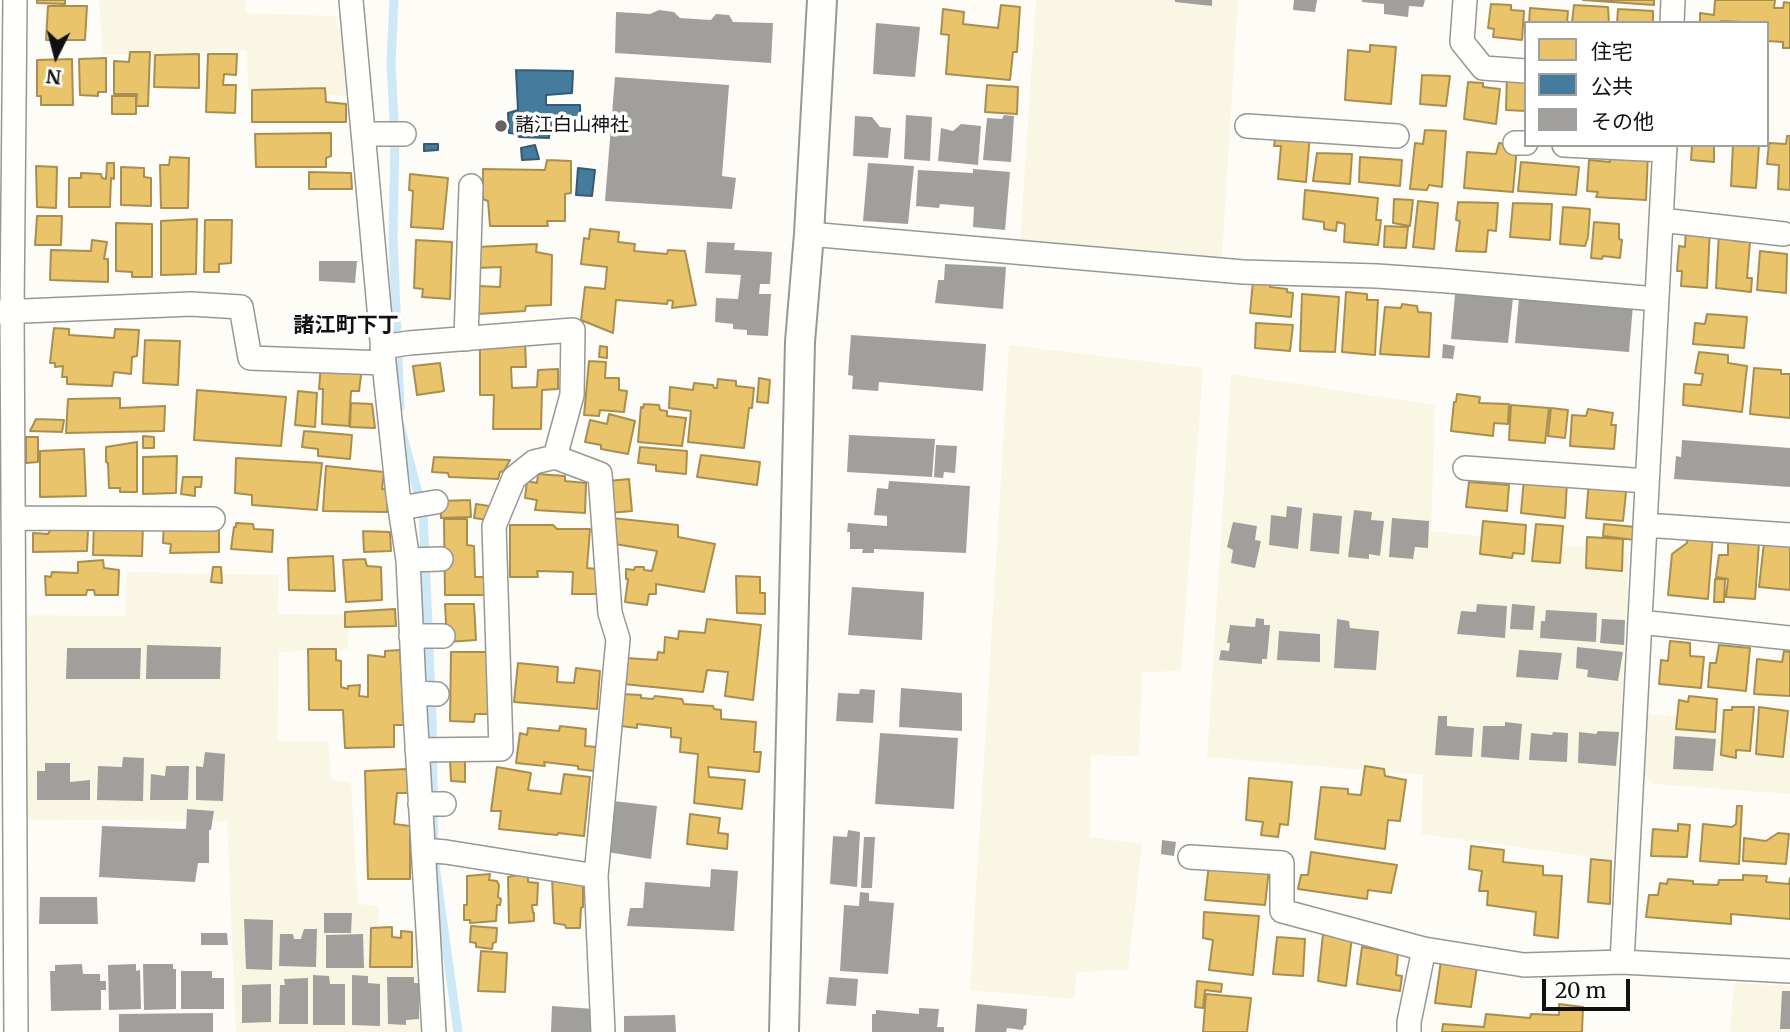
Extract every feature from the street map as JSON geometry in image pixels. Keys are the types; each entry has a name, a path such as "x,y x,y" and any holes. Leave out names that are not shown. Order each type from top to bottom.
{"street":[{"path":"15,0 6,311 13,518 16,1032"},
{"path":"351,0 383,355 408,560 411,636 425,694 417,750 434,1032"},
{"path":"785,1032 800,342 822,0"},
{"path":"1465,0 1462,42 1483,68 1524,71"},
{"path":"1672,21 1673,0"},
{"path":"1247,126 1397,135"},
{"path":"364,134 404,134"},
{"path":"1622,962 1665,148 1631,147"},
{"path":"466,339 471,186"},
{"path":"1661,220 1784,234"},
{"path":"809,234 1243,272 1377,276 1656,299"},
{"path":"6,311 191,304 241,307 250,358 383,355 409,343 573,330 572,395 555,457"},
{"path":"417,750 501,749 494,526 514,478 534,462 555,457 600,474 610,613 618,639 596,876 603,1032"},
{"path":"1465,468 1647,481"},
{"path":"400,508 436,502"},
{"path":"13,518 213,519"},
{"path":"1644,525 1790,536"},
{"path":"408,560 441,559"},
{"path":"1640,622 1790,638"},
{"path":"411,636 443,636"},
{"path":"420,804 444,804"},
{"path":"423,850 596,876"},
{"path":"1190,857 1282,863 1282,911 1424,949 1524,965 1622,962 1790,971"},
{"path":"1409,1032 1424,949"}],"shaded area":[{"path":"99,0 245,0 246,13 335,16 342,38 346,96 248,89 247,51 103,55"},
{"path":"1036,0 1238,0 1222,258 1020,243"},
{"path":"1009,345 1203,368 1181,671 1142,672 1139,756 1091,755 1090,837 1142,844 1128,970 1076,972 1075,999 970,990"},
{"path":"1231,374 1435,405 1431,531 1629,552 1614,860 1421,834 1423,775 1207,757"},
{"path":"127,572 279,575 278,614 349,615 348,649 279,652 278,741 328,741 331,779 351,783 358,904 379,906 377,934 416,936 428,1032 236,1032 227,821 27,820 26,615 125,616"},
{"path":"1646,714 1790,725 1790,794 1653,784 1640,771"},
{"path":"1734,983 1790,986 1790,1032 1730,1032"}],"building: 住宅":[{"path":"37,0 65,0 65,4 37,3"},
{"path":"1583,0 1654,0 1654,5"},
{"path":"1715,0 1775,0 1774,8 1783,8 1784,2 1790,3 1790,48 1783,48 1783,42 1769,41 1769,21 1700,21 1700,13 1714,15"},
{"path":"1491,4 1511,5 1511,10 1524,11 1522,40 1493,37 1494,29 1488,28"},
{"path":"1001,5 1020,7 1017,52 1013,52 1010,80 946,74 949,35 941,34 943,9 964,12 963,24 998,28"},
{"path":"1574,5 1608,7 1609,21 1572,21"},
{"path":"48,6 87,6 85,40 46,40"},
{"path":"1530,8 1568,11 1567,21 1529,21"},
{"path":"1618,9 1653,11 1653,21 1617,21"},
{"path":"1370,45 1396,47 1391,104 1345,100 1348,50 1370,52"},
{"path":"130,52 150,52 148,106 136,106 137,94 114,94 114,61 129,62"},
{"path":"199,54 199,88 154,87 155,55"},
{"path":"208,54 237,54 236,75 224,74 223,85 236,85 235,113 206,112"},
{"path":"106,58 106,92 98,92 98,96 80,95 79,59"},
{"path":"72,59 73,105 41,105 41,96 37,96 37,60"},
{"path":"1422,75 1450,76 1446,106 1420,104"},
{"path":"1507,75 1524,79 1524,111 1506,110"},
{"path":"1468,82 1483,83 1483,87 1500,89 1496,124 1464,119"},
{"path":"987,85 1018,87 1017,114 985,112"},
{"path":"325,88 326,102 346,104 346,122 252,122 252,90"},
{"path":"112,96 136,96 136,114 112,114"},
{"path":"1425,130 1446,131 1442,187 1429,185 1427,190 1410,189 1415,143 1423,144"},
{"path":"331,133 331,156 326,158 326,167 256,167 255,134"},
{"path":"1276,133 1310,134 1306,182 1278,179 1281,146 1274,146"},
{"path":"1787,136 1790,136 1790,190 1778,189 1779,165 1767,164 1769,143 1786,144"},
{"path":"1499,143 1517,146 1513,192 1464,188 1467,152 1496,154"},
{"path":"1692,147 1714,147 1714,162 1691,160"},
{"path":"1733,147 1759,147 1756,188 1731,186"},
{"path":"1609,150 1648,154 1646,200 1596,197 1598,192 1587,191 1589,160 1610,162"},
{"path":"1317,153 1352,154 1350,184 1313,181"},
{"path":"170,157 189,158 188,208 161,208 160,165 169,165"},
{"path":"1360,157 1402,160 1400,186 1359,182"},
{"path":"547,160 571,161 571,193 565,194 565,221 547,221 548,226 490,226 488,201 483,199 483,169 545,170"},
{"path":"1521,162 1579,167 1576,195 1518,191"},
{"path":"107,163 114,163 110,207 69,207 69,178 81,178 81,173 101,174 102,178 106,179"},
{"path":"36,166 57,167 56,208 37,207"},
{"path":"121,167 144,168 144,177 151,178 151,206 121,205"},
{"path":"309,172 351,173 352,189 309,189"},
{"path":"410,174 448,178 443,229 411,227 413,191 409,190"},
{"path":"1305,190 1378,198 1376,220 1381,220 1378,245 1344,242 1345,224 1337,222 1336,231 1324,229 1324,222 1303,219"},
{"path":"1394,199 1413,200 1410,226 1393,223"},
{"path":"1418,201 1438,203 1434,249 1413,247"},
{"path":"1458,202 1498,203 1496,231 1488,230 1486,252 1456,251 1460,221 1456,220"},
{"path":"1513,203 1552,204 1550,240 1510,237"},
{"path":"1563,207 1590,209 1585,246 1560,244"},
{"path":"37,216 62,216 61,245 35,245"},
{"path":"197,219 196,274 161,275 161,221"},
{"path":"205,220 232,220 231,263 219,264 219,272 204,272"},
{"path":"1594,222 1619,224 1619,239 1622,240 1620,258 1591,258"},
{"path":"116,223 152,224 152,277 132,277 132,272 116,271"},
{"path":"1385,226 1408,227 1406,248 1384,247"},
{"path":"1686,226 1710,229 1707,288 1681,286 1682,271 1677,271 1679,246 1685,247"},
{"path":"590,229 619,232 618,242 635,244 634,251 667,254 668,250 685,251 696,305 672,308 673,301 668,300 667,304 616,300 613,333 581,320 585,287 605,289 607,267 581,264 584,238 589,239"},
{"path":"1719,232 1736,234 1735,241 1750,242 1747,278 1752,278 1751,292 1716,288"},
{"path":"92,240 107,242 104,259 108,259 108,282 50,280 51,250 91,251"},
{"path":"416,240 452,242 450,299 422,297 423,289 414,288"},
{"path":"537,244 536,252 552,255 551,305 526,306 525,311 478,314 479,286 500,287 501,267 477,268 477,247"},
{"path":"1760,251 1787,254 1786,293 1757,290"},
{"path":"1253,281 1271,282 1270,287 1287,289 1287,292 1293,293 1291,317 1250,313"},
{"path":"1346,292 1367,294 1367,300 1378,300 1375,355 1342,352"},
{"path":"1302,294 1339,297 1335,352 1300,351"},
{"path":"1402,304 1417,306 1418,312 1431,313 1429,357 1380,354 1385,307 1401,308"},
{"path":"1707,314 1747,317 1744,348 1693,344 1695,323 1705,324"},
{"path":"1256,323 1293,325 1290,351 1255,348"},
{"path":"54,328 69,329 69,335 114,338 115,329 139,330 137,356 132,357 131,374 114,372 112,386 67,384 67,377 62,377 63,366 55,367 55,363 50,363"},
{"path":"145,340 180,341 178,385 143,383"},
{"path":"480,342 525,342 526,367 511,367 512,388 537,387 538,370 558,369 558,389 542,390 541,429 493,429 494,395 480,395"},
{"path":"600,346 607,347 607,358 599,357"},
{"path":"1699,352 1728,355 1728,363 1747,366 1742,412 1683,405 1684,384 1701,385 1703,374 1695,373"},
{"path":"589,361 606,362 605,378 619,378 619,390 627,391 624,412 600,410 599,416 584,415"},
{"path":"440,363 444,391 417,395 413,366"},
{"path":"321,364 362,368 359,391 351,391 349,426 322,424 323,389 319,389"},
{"path":"1754,368 1781,370 1781,374 1790,374 1790,418 1750,414"},
{"path":"759,378 770,380 768,403 757,402"},
{"path":"718,379 736,381 736,386 754,388 744,448 688,442 691,411 669,408 670,387 693,390 694,383 717,388"},
{"path":"197,390 286,397 281,446 194,440"},
{"path":"298,391 317,393 315,427 295,425"},
{"path":"1457,394 1480,397 1479,403 1509,404 1508,424 1494,423 1493,436 1451,431"},
{"path":"120,398 120,408 165,406 164,431 66,433 68,399"},
{"path":"351,403 372,404 375,428 350,427"},
{"path":"644,404 659,405 660,410 667,411 667,416 686,418 682,446 638,442 641,407 643,408"},
{"path":"1511,405 1549,408 1545,443 1509,440"},
{"path":"1551,408 1568,410 1565,438 1548,436"},
{"path":"1588,409 1613,413 1611,425 1616,425 1614,449 1570,446 1572,415 1586,416"},
{"path":"609,414 635,421 628,454 601,449 601,445 585,442 590,420 607,424"},
{"path":"36,419 64,420 62,432 30,431"},
{"path":"304,431 352,435 350,459 318,456 318,449 302,447"},
{"path":"143,436 154,437 154,448 143,448"},
{"path":"26,437 38,437 38,462 26,463"},
{"path":"137,442 137,492 120,492 120,488 109,488 106,447"},
{"path":"640,447 687,451 686,474 656,471 656,465 638,463"},
{"path":"84,449 86,496 40,497 40,451"},
{"path":"701,455 760,462 757,485 697,477"},
{"path":"177,456 176,493 143,494 143,457"},
{"path":"434,457 510,460 498,479 449,477 448,473 432,472"},
{"path":"236,458 322,463 317,510 252,505 252,495 235,493"},
{"path":"326,466 384,472 382,489 389,490 387,512 323,511"},
{"path":"538,474 565,476 565,481 586,483 585,513 535,510 537,500 525,498 527,481 537,483"},
{"path":"183,477 202,477 201,487 195,487 195,496 181,494"},
{"path":"1524,478 1567,482 1565,518 1521,513"},
{"path":"629,479 632,511 609,513 608,481"},
{"path":"1589,480 1627,483 1623,521 1586,518"},
{"path":"1469,482 1509,485 1507,511 1466,507"},
{"path":"470,500 471,517 441,518 441,501"},
{"path":"476,504 489,506 488,520 474,518"},
{"path":"612,518 678,525 678,537 715,544 704,592 656,584 656,594 649,594 647,605 625,602 628,579 626,569 644,567 644,570 652,571 657,551 615,544"},
{"path":"444,519 467,519 467,545 474,546 475,577 489,577 490,595 445,595"},
{"path":"164,520 219,527 219,552 170,553 171,544 163,543"},
{"path":"1483,521 1526,525 1524,554 1513,553 1512,558 1480,554"},
{"path":"94,522 143,524 142,556 93,555"},
{"path":"236,523 253,524 254,529 273,530 272,552 231,549"},
{"path":"1536,524 1563,526 1560,563 1532,561"},
{"path":"1604,524 1636,527 1635,540 1603,536"},
{"path":"510,525 553,525 557,529 590,529 587,568 597,569 600,594 572,594 573,572 537,571 538,577 510,577"},
{"path":"50,530 88,530 87,551 33,552 33,533 48,534"},
{"path":"363,531 390,532 391,551 364,552"},
{"path":"1687,533 1713,534 1708,599 1668,595 1672,554 1687,543"},
{"path":"1587,537 1623,539 1622,571 1586,568"},
{"path":"1790,540 1790,590 1759,587 1764,543"},
{"path":"1728,541 1759,543 1755,599 1726,597 1728,579 1716,577 1719,555 1728,555"},
{"path":"333,556 335,591 289,590 288,558"},
{"path":"365,559 367,566 381,567 382,600 346,602 343,560"},
{"path":"103,560 104,568 119,570 118,595 95,595 94,590 87,590 86,595 46,595 45,576 51,577 52,572 78,573 78,562"},
{"path":"213,567 221,567 222,583 211,582"},
{"path":"736,576 760,577 760,593 765,593 765,614 737,613"},
{"path":"1715,579 1725,579 1724,602 1714,602"},
{"path":"445,604 474,604 476,640 447,642"},
{"path":"395,609 396,626 345,627 345,612"},
{"path":"707,619 761,625 753,700 725,696 728,672 707,670 703,692 623,684 626,658 657,660 658,652 664,653 665,637 678,639 679,631 705,633"},
{"path":"1670,641 1690,643 1690,656 1704,657 1701,688 1659,684 1661,660 1668,661"},
{"path":"1719,645 1750,648 1746,691 1708,687 1710,663 1716,663"},
{"path":"308,649 336,649 336,660 341,661 341,687 348,689 348,686 360,685 359,696 368,697 368,655 385,657 385,651 400,650 404,725 394,725 394,747 345,748 343,710 309,710"},
{"path":"1784,651 1790,652 1790,696 1754,694 1757,659 1782,662"},
{"path":"451,652 493,652 494,714 475,714 474,722 450,721"},
{"path":"518,663 558,667 557,682 574,683 576,668 600,671 597,709 514,702"},
{"path":"621,694 653,699 655,696 682,699 684,704 713,706 714,709 721,710 721,719 756,722 754,752 761,752 759,772 708,767 709,777 745,780 742,809 694,803 698,754 680,752 681,738 671,737 671,728 637,724 637,728 621,726"},
{"path":"1689,696 1717,699 1715,732 1676,729 1679,700 1688,702"},
{"path":"1732,707 1754,707 1750,751 1736,750 1736,758 1721,755 1724,710 1732,710"},
{"path":"1759,707 1788,711 1783,757 1756,754"},
{"path":"560,726 586,729 585,746 597,747 594,771 544,762 545,766 516,763 520,733 527,735 528,728 559,731"},
{"path":"450,759 465,761 465,782 451,781"},
{"path":"1365,766 1384,769 1385,776 1406,780 1400,821 1388,820 1385,849 1315,839 1321,787 1348,789 1348,794 1361,795"},
{"path":"497,767 531,773 528,790 561,794 564,774 590,777 584,836 499,829 501,811 491,811"},
{"path":"407,769 408,793 397,793 394,824 410,826 410,879 368,879 365,771"},
{"path":"1249,778 1292,782 1288,825 1280,824 1278,837 1261,835 1263,822 1246,820"},
{"path":"1737,806 1742,806 1739,864 1700,861 1703,824 1732,827 1736,824"},
{"path":"690,814 720,818 718,833 728,834 727,849 687,844"},
{"path":"1678,824 1690,825 1687,857 1651,856 1653,829 1678,831"},
{"path":"1778,833 1789,834 1786,864 1743,861 1744,838 1766,841"},
{"path":"1471,846 1504,850 1503,862 1543,866 1543,875 1562,876 1558,938 1534,935 1536,912 1487,905 1488,891 1479,891 1482,871 1469,869"},
{"path":"1311,852 1397,865 1391,893 1368,890 1367,899 1298,889 1301,875 1308,875"},
{"path":"1591,859 1611,861 1610,904 1588,902"},
{"path":"1209,863 1269,869 1265,905 1205,900"},
{"path":"528,873 528,882 538,883 537,905 532,905 534,921 509,923 508,877"},
{"path":"490,874 489,880 497,881 499,885 498,897 501,899 500,905 497,905 496,921 470,923 470,920 464,920 467,876"},
{"path":"1743,875 1767,876 1766,882 1789,884 1790,878 1790,919 1731,914 1731,924 1646,917 1649,895 1658,895 1660,883 1667,884 1668,879 1718,885 1719,880 1743,880"},
{"path":"552,877 583,884 580,928 566,928 565,925 554,923"},
{"path":"1204,912 1259,916 1253,975 1209,970 1213,940 1203,938"},
{"path":"471,926 497,928 496,942 493,943 492,949 476,947 476,943 470,942"},
{"path":"392,927 392,937 401,938 401,931 412,932 412,967 370,967 371,928"},
{"path":"1323,934 1352,937 1346,986 1318,981"},
{"path":"1277,937 1305,939 1303,976 1273,974"},
{"path":"1362,947 1398,953 1396,975 1402,976 1400,991 1357,984"},
{"path":"481,951 507,953 505,992 478,991"},
{"path":"1442,954 1478,960 1471,1007 1435,1003"},
{"path":"1197,981 1222,984 1221,992 1205,990 1203,1008 1195,1007"},
{"path":"1206,994 1251,998 1247,1032 1203,1032"},
{"path":"1559,1004 1583,1007 1582,1032 1442,1032 1443,1024 1484,1027 1486,1014 1530,1018 1531,1014 1559,1015"}],"building: 公共":[{"path":"516,70 573,71 572,93 546,95 546,105 580,105 581,130 550,128 549,138 519,137 518,134 509,133 508,113 518,110"},
{"path":"424,144 438,144 438,150 424,151"},
{"path":"535,145 539,159 522,160 521,148"},
{"path":"578,168 595,170 592,196 576,195"}],"building: その他":[{"path":"1212,0 1212,6 1175,2"},
{"path":"1294,0 1317,0 1315,12 1293,10"},
{"path":"1362,0 1425,0 1423,7 1409,6 1408,17 1384,14 1384,4"},
{"path":"659,10 674,12 680,18 711,20 716,14 729,15 733,22 773,23 771,63 615,53 616,12 650,14"},
{"path":"876,23 920,27 915,77 873,74"},
{"path":"615,77 729,85 722,176 736,178 732,209 605,201"},
{"path":"906,115 932,117 930,161 904,159"},
{"path":"1004,115 1014,116 1011,162 983,160 987,118 1002,119"},
{"path":"855,116 872,117 880,127 891,128 888,158 853,156"},
{"path":"961,124 981,126 978,165 938,161 941,128 953,131"},
{"path":"868,163 914,166 908,224 863,221"},
{"path":"973,169 1010,172 1005,230 973,227 974,207 940,204 939,208 916,206 918,170 973,173"},
{"path":"707,242 735,243 734,250 772,252 770,284 760,284 759,294 771,294 768,336 747,335 747,330 733,329 733,324 715,322 716,298 738,299 741,275 705,273"},
{"path":"319,261 357,261 355,283 319,281"},
{"path":"945,264 1006,267 1003,309 935,303 938,280 944,280"},
{"path":"1455,294 1513,298 1508,343 1451,339"},
{"path":"1519,298 1633,305 1629,352 1515,343"},
{"path":"851,335 986,344 983,391 879,382 878,391 852,389 853,376 848,375"},
{"path":"1443,344 1455,346 1453,359 1442,358"},
{"path":"849,435 935,439 932,477 847,472"},
{"path":"1682,440 1790,448 1790,487 1674,479 1676,456 1681,457"},
{"path":"936,445 957,446 955,473 944,472 943,478 934,477"},
{"path":"889,481 970,486 966,553 874,549 874,553 862,553 863,549 850,549 848,523 887,526 887,516 874,515 877,488 888,489"},
{"path":"1287,506 1302,508 1298,549 1269,545 1271,515 1286,517"},
{"path":"1354,510 1372,512 1371,520 1384,521 1380,556 1369,554 1369,559 1348,557"},
{"path":"1313,513 1342,516 1339,554 1310,551"},
{"path":"1392,518 1429,521 1428,548 1415,547 1413,559 1389,557"},
{"path":"1233,522 1257,526 1255,540 1261,541 1255,568 1231,563 1233,550 1227,547"},
{"path":"852,587 924,592 922,640 848,635"},
{"path":"1477,604 1507,606 1505,638 1457,634 1461,611 1476,612"},
{"path":"1512,604 1535,606 1533,630 1510,629"},
{"path":"1546,610 1597,613 1596,642 1540,638 1541,621 1545,621"},
{"path":"1256,618 1264,619 1264,625 1270,625 1267,659 1262,659 1262,664 1219,660 1221,650 1229,651 1230,643 1227,643 1230,625 1255,627"},
{"path":"1337,619 1349,621 1350,628 1379,631 1376,670 1334,668"},
{"path":"1602,619 1625,620 1624,645 1600,643"},
{"path":"1279,631 1320,634 1320,662 1277,660"},
{"path":"147,645 221,647 220,679 146,679"},
{"path":"1577,647 1623,652 1618,681 1587,677 1588,670 1576,668"},
{"path":"67,648 141,648 140,679 66,679"},
{"path":"1519,650 1562,653 1558,680 1516,677"},
{"path":"901,688 962,693 962,731 899,727"},
{"path":"860,689 875,690 873,723 836,721 838,693 859,694"},
{"path":"1438,716 1447,716 1447,726 1474,728 1472,757 1435,755"},
{"path":"1505,722 1522,724 1519,760 1481,757 1483,726 1505,726"},
{"path":"1598,731 1619,732 1616,766 1578,763 1579,732 1596,734"},
{"path":"1553,732 1568,733 1567,762 1529,760 1531,733 1552,735"},
{"path":"880,733 958,738 954,809 875,804"},
{"path":"1675,736 1716,739 1713,771 1673,769"},
{"path":"205,752 225,754 223,801 196,800 196,766 203,767"},
{"path":"123,757 144,758 143,801 97,800 98,766 122,767"},
{"path":"45,763 70,763 70,782 90,780 90,800 37,800 37,771 45,771"},
{"path":"166,766 189,766 188,800 150,800 151,774 165,776"},
{"path":"613,801 657,806 651,859 607,852"},
{"path":"187,809 214,811 209,830 209,863 198,863 195,882 99,877 102,826 186,829"},
{"path":"848,830 860,832 857,887 830,884 833,836 847,837"},
{"path":"864,837 875,837 872,888 861,888"},
{"path":"1162,840 1176,842 1174,856 1161,854"},
{"path":"711,869 738,871 734,931 627,926 630,908 643,908 645,882 710,887"},
{"path":"860,892 869,893 869,901 894,903 888,974 840,971 844,905 859,906"},
{"path":"40,897 97,897 98,924 39,924"},
{"path":"324,913 352,913 351,933 324,933"},
{"path":"244,919 273,920 272,970 246,969"},
{"path":"304,929 317,929 316,967 279,966 280,934 293,934 294,939 301,939"},
{"path":"201,933 227,933 228,945 201,945"},
{"path":"363,934 364,968 326,968 326,935"},
{"path":"82,964 83,974 100,974 100,981 106,981 106,990 101,990 101,1010 51,1011 50,971 55,971 55,965"},
{"path":"136,964 136,971 140,970 141,1009 109,1010 108,965"},
{"path":"143,964 173,964 173,969 176,969 176,1009 144,1010"},
{"path":"181,971 212,971 212,978 224,978 224,1009 181,1009"},
{"path":"313,975 329,976 330,984 345,984 345,1025 313,1025"},
{"path":"352,975 368,976 368,983 380,984 380,1026 352,1025"},
{"path":"387,977 414,977 414,983 419,983 419,1019 406,1020 406,1025 388,1024"},
{"path":"829,977 858,979 856,1006 826,1004"},
{"path":"308,978 308,1024 279,1024 280,985 285,985 284,979"},
{"path":"271,984 271,1022 242,1023 242,985"},
{"path":"1782,991 1790,991 1790,1029 1780,1029"},
{"path":"977,1004 1027,1009 1026,1026 1024,1025 1023,1030 1007,1028 1006,1032 975,1032"},
{"path":"552,1006 594,1009 593,1032 551,1032"},
{"path":"919,1008 939,1009 937,1027 944,1027 944,1032 872,1032 872,1014 876,1014 876,1010 919,1014"},
{"path":"213,1013 213,1032 119,1032 119,1014"},
{"path":"675,1015 676,1032 624,1032 624,1016"}],"waterway":[{"path":"394,0 391,63 395,137 393,238 400,407"},
{"path":"400,425 423,512 432,718 434,858 458,1032"}],"place":[{"name":"諸江白山神社","path":"501,126"}],"district":[{"name":"諸江町下丁","path":"346,326"}]}
